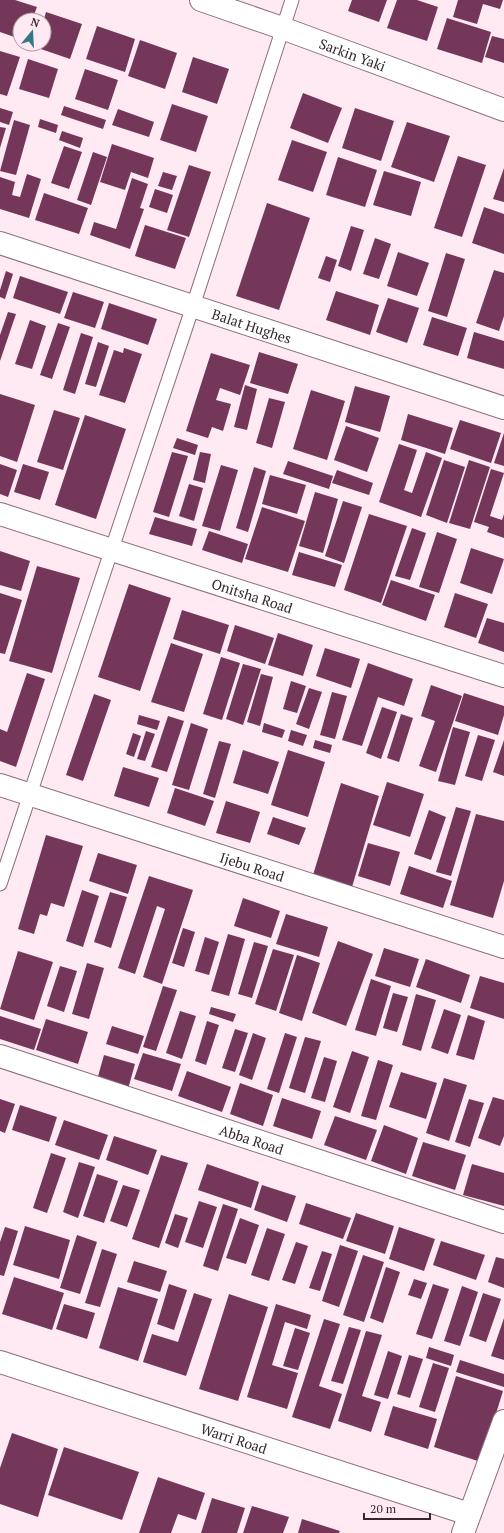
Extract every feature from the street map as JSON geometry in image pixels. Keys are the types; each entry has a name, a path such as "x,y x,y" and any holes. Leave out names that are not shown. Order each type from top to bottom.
{"street":[{"name":"Sarkin Yaki","path":"201,0 282,28 504,110"},
{"name":"Balat Hughes","path":"0,243 504,408"},
{"name":"Onitsha Road","path":"0,514 504,676"},
{"name":"Ijebu Road","path":"0,785 504,947"},
{"name":"Abba Road","path":"0,1056 504,1222"},
{"name":"Warri Road","path":"0,1362 466,1524"},
{"path":"466,1524 504,1421"}],"lane":[{"path":"0,884 194,306 292,0"}],"building":[{"path":"0,0 15,0 37,7 35,12 12,12 12,36 0,32"},
{"path":"352,0 387,0 379,22 348,11"},
{"path":"397,0 417,0 438,7 427,41 387,28"},
{"path":"458,0 503,0 500,9 483,4 477,24 453,17"},
{"path":"52,14 82,24 70,59 50,52 52,52"},
{"path":"447,18 491,32 482,63 437,49"},
{"path":"97,26 135,39 125,72 86,59"},
{"path":"492,36 504,39 504,63 485,57"},
{"path":"140,40 177,53 165,89 128,76"},
{"path":"0,51 20,57 7,96 0,94"},
{"path":"193,57 229,69 217,104 182,92"},
{"path":"28,59 58,69 49,98 19,89"},
{"path":"85,69 118,80 108,110 75,99"},
{"path":"303,93 342,108 328,143 290,128"},
{"path":"172,104 208,116 196,152 160,140"},
{"path":"64,106 106,120 103,129 61,115"},
{"path":"0,108 13,112 9,125 0,122"},
{"path":"355,108 394,121 381,161 342,148"},
{"path":"118,109 154,122 149,137 112,125"},
{"path":"40,119 58,125 56,133 38,127"},
{"path":"14,120 30,125 16,175 0,171"},
{"path":"407,122 450,136 434,182 391,167"},
{"path":"0,127 6,128 0,148"},
{"path":"62,131 83,138 80,148 59,140"},
{"path":"292,140 327,152 313,192 278,180"},
{"path":"112,144 154,158 148,178 131,172 125,190 100,182"},
{"path":"64,146 82,152 69,189 51,183"},
{"path":"93,152 107,157 91,205 77,200"},
{"path":"458,156 486,165 462,237 434,228"},
{"path":"338,157 377,170 365,207 326,195"},
{"path":"189,165 211,172 189,237 167,230"},
{"path":"504,168 504,202 493,199"},
{"path":"384,171 421,182 411,216 373,205"},
{"path":"163,172 177,176 172,190 158,186"},
{"path":"27,174 41,179 29,218 0,209 0,177 15,182 12,195 20,197"},
{"path":"132,178 148,184 140,208 144,209 130,249 90,235 94,222 116,229"},
{"path":"155,189 173,195 167,213 149,207"},
{"path":"44,193 88,208 79,234 35,220"},
{"path":"267,203 310,218 279,310 236,296"},
{"path":"484,207 504,214 504,254 472,243"},
{"path":"145,225 186,238 175,269 135,256"},
{"path":"351,226 364,230 351,271 338,266"},
{"path":"375,238 391,244 379,279 363,274"},
{"path":"398,252 429,263 417,296 387,286"},
{"path":"446,253 465,259 447,317 428,311"},
{"path":"326,256 337,260 330,282 318,278"},
{"path":"494,270 504,273 504,316 499,331 476,323"},
{"path":"6,271 13,274 5,299 0,297 0,290"},
{"path":"20,276 68,292 60,314 13,298"},
{"path":"336,291 379,305 370,335 326,320"},
{"path":"73,292 104,302 95,328 64,318"},
{"path":"388,298 419,308 407,343 376,332"},
{"path":"109,303 157,319 148,345 101,329"},
{"path":"8,312 16,314 0,361 0,335"},
{"path":"432,317 467,328 458,356 423,345"},
{"path":"30,320 46,326 32,369 15,364"},
{"path":"58,323 70,327 52,379 40,375"},
{"path":"474,332 504,341 504,369 467,358"},
{"path":"81,333 93,337 75,394 63,390"},
{"path":"98,342 109,346 96,387 85,384"},
{"path":"124,348 142,354 125,403 99,395 114,350 123,353"},
{"path":"259,352 298,364 288,394 250,383"},
{"path":"211,353 250,365 240,395 220,388 216,400 231,404 223,431 212,427 208,438 186,431"},
{"path":"245,385 257,389 247,430 234,427"},
{"path":"355,386 390,396 380,432 345,422"},
{"path":"311,390 345,401 327,460 293,449"},
{"path":"0,394 35,405 17,462 0,456"},
{"path":"269,398 285,402 272,448 256,443"},
{"path":"54,410 80,418 63,470 37,462"},
{"path":"408,414 453,428 445,454 401,440"},
{"path":"85,415 126,429 96,519 55,505"},
{"path":"460,420 501,433 491,463 450,449"},
{"path":"346,426 379,438 367,472 334,460"},
{"path":"504,433 504,466 494,463"},
{"path":"177,438 198,445 195,455 173,448"},
{"path":"399,444 417,450 404,490 412,493 426,452 442,458 421,517 379,502"},
{"path":"172,452 188,456 169,517 153,512"},
{"path":"200,452 211,454 205,483 193,480"},
{"path":"444,460 465,467 447,523 426,515"},
{"path":"469,460 490,467 470,529 449,523"},
{"path":"288,461 333,476 329,489 283,474"},
{"path":"0,464 17,470 8,497 0,494"},
{"path":"23,464 49,472 40,500 14,492"},
{"path":"221,465 238,470 220,531 202,526"},
{"path":"254,467 266,471 248,532 236,528"},
{"path":"491,469 504,473 490,516 502,520 504,514 504,538 487,532 489,527 474,522"},
{"path":"337,470 373,483 369,495 332,483"},
{"path":"270,475 306,485 297,514 262,504"},
{"path":"189,484 203,488 194,521 179,516"},
{"path":"315,492 338,499 323,553 299,546"},
{"path":"343,501 362,507 344,563 325,556"},
{"path":"262,507 305,521 288,572 245,559"},
{"path":"369,514 407,526 381,603 344,590"},
{"path":"155,517 197,529 192,546 149,534"},
{"path":"412,528 426,533 410,580 395,576"},
{"path":"209,531 248,544 242,563 202,550"},
{"path":"437,532 457,539 439,593 419,587"},
{"path":"471,548 504,559 492,594 460,583"},
{"path":"0,551 30,561 21,591 0,585"},
{"path":"299,552 342,565 335,587 292,575"},
{"path":"37,566 80,578 52,673 9,661"},
{"path":"391,580 435,595 426,621 382,605"},
{"path":"129,584 171,598 140,691 98,677"},
{"path":"0,593 22,600 5,654 0,653"},
{"path":"455,593 488,604 476,638 444,627"},
{"path":"182,610 229,625 220,654 173,639"},
{"path":"487,618 504,623 504,652 478,643"},
{"path":"235,625 274,638 265,664 227,651"},
{"path":"278,633 313,645 303,676 268,665"},
{"path":"171,643 203,654 184,712 151,702"},
{"path":"325,648 360,659 351,688 316,676"},
{"path":"221,657 240,663 222,720 203,714"},
{"path":"368,663 413,679 404,706 378,697 362,746 342,740"},
{"path":"243,664 261,669 243,725 226,719"},
{"path":"27,673 45,679 16,767 0,761 0,729 7,732"},
{"path":"261,674 273,677 260,726 247,722"},
{"path":"291,681 306,686 297,713 283,709"},
{"path":"431,685 462,696 436,772 419,766 435,721 421,716"},
{"path":"309,688 322,692 309,729 296,724"},
{"path":"332,692 347,696 335,739 320,735"},
{"path":"464,693 504,706 504,715 498,735 455,721"},
{"path":"94,694 111,700 83,781 66,775"},
{"path":"382,707 397,712 381,759 366,753"},
{"path":"401,714 413,718 399,762 387,758"},
{"path":"139,715 160,721 157,730 137,724"},
{"path":"168,716 184,721 167,772 151,767"},
{"path":"191,723 208,729 189,790 172,785"},
{"path":"264,723 285,730 282,738 262,732"},
{"path":"453,727 470,732 455,785 438,781"},
{"path":"291,730 307,735 303,746 288,741"},
{"path":"146,731 155,734 145,761 137,759"},
{"path":"133,733 141,736 134,757 126,754"},
{"path":"478,735 495,740 482,781 465,776"},
{"path":"315,740 332,745 330,753 313,748"},
{"path":"504,740 504,776 493,772"},
{"path":"219,741 231,744 215,798 203,794"},
{"path":"243,750 279,762 268,794 233,783"},
{"path":"288,750 325,762 308,817 271,805"},
{"path":"123,767 159,778 149,807 114,796"},
{"path":"387,782 424,794 410,837 373,825"},
{"path":"341,783 379,796 352,887 313,875"},
{"path":"175,788 214,801 205,826 167,813"},
{"path":"226,801 260,812 250,843 216,833"},
{"path":"456,807 471,811 451,876 436,872"},
{"path":"429,810 446,817 431,860 414,854"},
{"path":"476,814 504,821 504,881 493,918 450,905"},
{"path":"273,817 306,828 299,845 267,834"},
{"path":"46,835 83,846 64,907 51,903 47,916 40,914 34,934 18,929"},
{"path":"368,843 400,852 390,886 358,876"},
{"path":"98,853 137,865 128,894 89,881"},
{"path":"409,866 452,881 443,908 400,894"},
{"path":"149,876 193,890 162,984 143,977 165,909 157,906 135,974 118,968"},
{"path":"82,890 99,896 83,947 66,941"},
{"path":"110,892 127,897 111,948 94,942"},
{"path":"243,898 280,911 271,938 234,926"},
{"path":"286,914 328,927 319,957 276,944"},
{"path":"183,928 195,932 184,967 172,963"},
{"path":"228,934 245,939 229,996 211,991"},
{"path":"205,937 219,942 209,975 195,971"},
{"path":"338,941 373,954 346,1026 312,1013"},
{"path":"254,942 268,946 252,998 238,994"},
{"path":"384,948 419,959 410,987 375,976"},
{"path":"273,949 294,955 276,1011 255,1004"},
{"path":"18,951 53,962 34,1020 0,1009"},
{"path":"297,955 320,963 302,1021 279,1013"},
{"path":"426,959 470,975 461,1003 416,987"},
{"path":"87,963 104,968 89,1019 72,1014"},
{"path":"60,966 77,971 64,1012 47,1006"},
{"path":"480,976 504,983 504,1019 470,1008"},
{"path":"371,979 391,986 376,1036 355,1030"},
{"path":"163,986 177,990 156,1051 143,1047"},
{"path":"393,993 408,997 397,1032 383,1028"},
{"path":"416,994 436,1000 421,1051 402,1045"},
{"path":"211,1007 236,1014 233,1022 209,1014"},
{"path":"444,1009 461,1015 448,1054 431,1048"},
{"path":"180,1011 196,1016 182,1059 166,1053"},
{"path":"468,1015 485,1021 474,1060 456,1055"},
{"path":"0,1016 41,1029 34,1050 0,1039"},
{"path":"46,1019 88,1032 78,1064 36,1050"},
{"path":"207,1021 219,1025 206,1065 195,1061"},
{"path":"112,1026 144,1036 138,1054 106,1044"},
{"path":"235,1029 248,1033 235,1072 222,1068"},
{"path":"253,1033 266,1038 252,1080 239,1075"},
{"path":"285,1033 297,1037 279,1093 267,1089"},
{"path":"305,1037 321,1041 305,1093 289,1088"},
{"path":"352,1051 369,1057 350,1113 333,1107"},
{"path":"143,1053 181,1064 172,1091 134,1079"},
{"path":"104,1055 135,1064 128,1089 97,1080"},
{"path":"324,1057 337,1061 325,1102 311,1098"},
{"path":"378,1060 393,1065 376,1120 361,1116"},
{"path":"187,1071 231,1087 222,1112 178,1096"},
{"path":"401,1072 437,1083 426,1119 389,1107"},
{"path":"444,1078 467,1085 449,1141 426,1133"},
{"path":"240,1083 273,1095 263,1126 230,1114"},
{"path":"493,1097 504,1100 504,1136 500,1146 478,1138"},
{"path":"282,1098 321,1111 312,1139 273,1126"},
{"path":"0,1099 15,1104 5,1133 0,1131"},
{"path":"469,1099 484,1103 470,1147 455,1142"},
{"path":"20,1105 57,1117 49,1142 12,1130"},
{"path":"335,1116 377,1130 366,1160 324,1145"},
{"path":"64,1120 108,1135 99,1160 55,1145"},
{"path":"384,1125 418,1138 406,1174 371,1161"},
{"path":"114,1136 157,1150 148,1175 106,1160"},
{"path":"423,1142 466,1155 455,1190 412,1176"},
{"path":"51,1153 66,1158 47,1213 33,1208"},
{"path":"161,1155 188,1163 159,1248 132,1239"},
{"path":"79,1162 95,1167 78,1218 63,1212"},
{"path":"207,1164 259,1182 251,1208 198,1190"},
{"path":"472,1164 504,1173 504,1206 463,1195"},
{"path":"97,1174 118,1181 104,1223 83,1216"},
{"path":"123,1185 140,1190 127,1227 110,1221"},
{"path":"262,1185 296,1196 287,1222 254,1210"},
{"path":"199,1201 217,1207 203,1248 185,1242"},
{"path":"306,1203 351,1218 343,1239 299,1224"},
{"path":"223,1204 238,1209 218,1271 203,1266"},
{"path":"356,1213 394,1226 385,1254 346,1241"},
{"path":"175,1214 188,1218 178,1248 165,1243"},
{"path":"240,1218 259,1225 246,1264 226,1258"},
{"path":"25,1226 70,1240 59,1279 13,1265"},
{"path":"5,1227 18,1231 4,1276 0,1275 0,1242"},
{"path":"399,1227 435,1239 424,1271 389,1259"},
{"path":"267,1228 285,1234 269,1281 251,1275"},
{"path":"77,1235 97,1242 80,1294 60,1288"},
{"path":"441,1241 485,1255 476,1280 433,1265"},
{"path":"296,1242 308,1246 295,1284 282,1280"},
{"path":"340,1245 358,1251 339,1307 322,1301"},
{"path":"102,1249 117,1254 100,1307 85,1303"},
{"path":"322,1251 332,1254 320,1291 309,1288"},
{"path":"363,1255 384,1262 364,1322 343,1315"},
{"path":"496,1257 504,1259 504,1288 488,1282"},
{"path":"134,1261 167,1271 160,1292 127,1282"},
{"path":"386,1267 400,1272 383,1323 370,1318"},
{"path":"14,1277 64,1293 52,1330 2,1314"},
{"path":"414,1279 427,1283 421,1299 408,1295"},
{"path":"169,1284 187,1290 174,1330 157,1324"},
{"path":"433,1284 449,1289 432,1339 416,1334"},
{"path":"462,1286 478,1292 460,1346 444,1341"},
{"path":"118,1287 158,1299 138,1361 99,1348"},
{"path":"194,1293 212,1299 186,1376 143,1362 152,1334 178,1342"},
{"path":"483,1293 501,1299 486,1342 469,1336"},
{"path":"229,1294 268,1307 238,1401 199,1389"},
{"path":"64,1304 95,1313 87,1339 56,1329"},
{"path":"276,1304 311,1315 307,1329 285,1322 272,1365 298,1373 287,1409 247,1397"},
{"path":"504,1318 504,1360 491,1356"},
{"path":"324,1319 340,1324 319,1386 342,1394 330,1429 292,1417"},
{"path":"349,1327 361,1330 343,1384 331,1381"},
{"path":"295,1328 310,1333 298,1370 283,1366"},
{"path":"366,1331 382,1335 362,1396 381,1402 371,1432 338,1421"},
{"path":"429,1347 454,1355 451,1366 426,1358"},
{"path":"388,1351 402,1356 388,1399 374,1395"},
{"path":"409,1355 423,1359 410,1398 397,1394"},
{"path":"460,1360 504,1374 504,1387 456,1372"},
{"path":"433,1363 449,1368 435,1412 419,1407"},
{"path":"456,1376 503,1391 481,1462 434,1447"},
{"path":"393,1406 437,1419 428,1449 384,1435"},
{"path":"12,1433 58,1449 38,1517 0,1504 0,1468"},
{"path":"64,1447 139,1472 122,1520 48,1495"},
{"path":"158,1477 205,1493 196,1520 178,1514 171,1533 139,1533"},
{"path":"212,1498 245,1508 237,1533 201,1533"},
{"path":"252,1506 289,1517 283,1533 243,1533"},
{"path":"302,1519 340,1531 339,1533 298,1533"}]}
